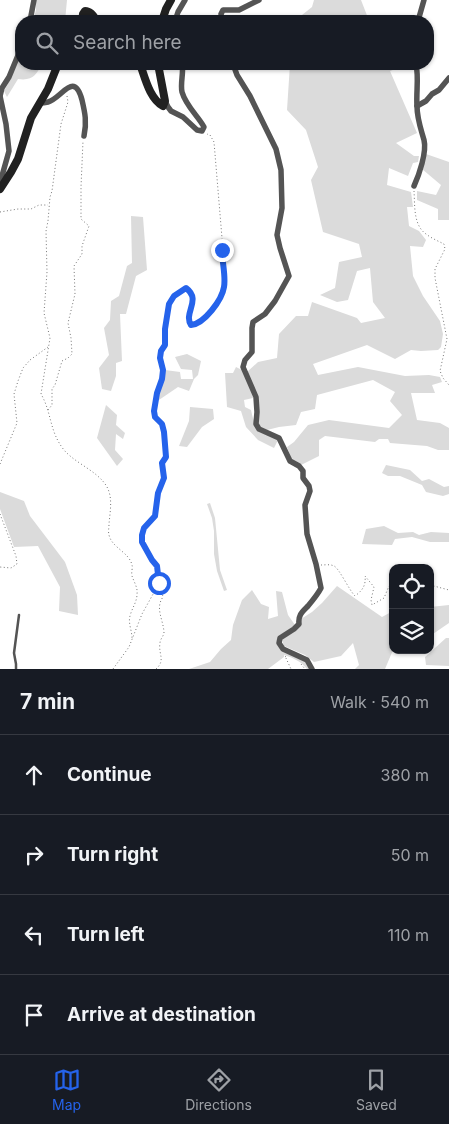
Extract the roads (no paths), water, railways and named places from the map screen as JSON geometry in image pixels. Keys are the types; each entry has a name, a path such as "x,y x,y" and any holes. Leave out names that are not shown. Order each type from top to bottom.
{"main road":[{"path":"164,15 171,0"},
{"path":"83,15 85,11 93,15"},
{"path":"0,189 18,159 31,118 48,89 56,70"},
{"path":"142,70 157,102 163,106 165,101 159,70"}],"street":[{"path":"31,15 34,0"},
{"path":"177,15 185,0"},
{"path":"221,15 224,10 239,10 259,0"},
{"path":"420,15 424,0"},
{"path":"0,183 9,151 0,96 15,61"},
{"path":"165,101 171,111 183,117 197,130 202,131 204,127 183,93 183,70"},
{"path":"235,70 276,149 281,170 282,208 277,235 289,276 275,301 265,314 253,322 252,352 245,360 243,367 256,398 256,424 259,429 278,438 290,460 303,471 303,478 309,486 310,491 305,504 307,534 321,588 309,605 302,610 299,624 280,638 279,643 283,649 307,660 312,669"},
{"path":"414,186 424,150 424,142 417,117 417,70"},
{"path":"417,106 439,90 449,78"},
{"path":"40,103 49,102 71,86 76,87 79,91 87,125 84,136"}],"lane":[{"path":"16,669 14,653 19,615"}]}
